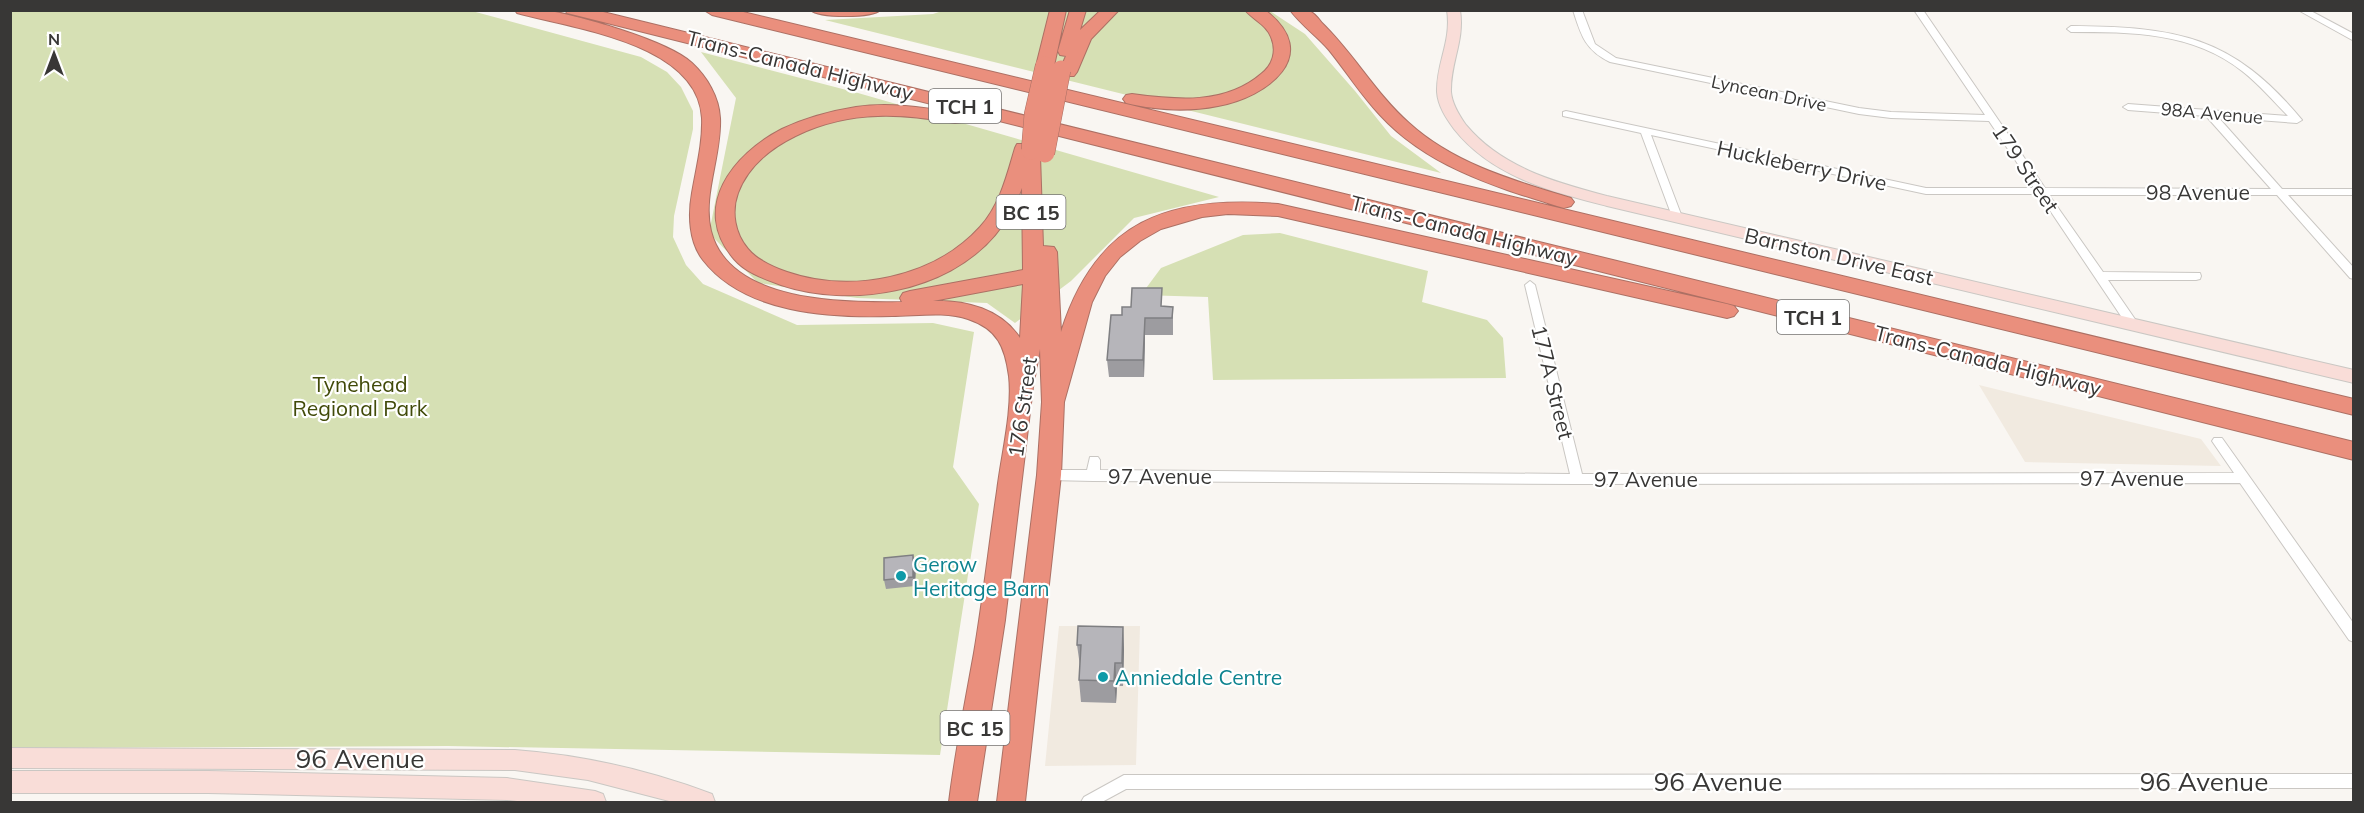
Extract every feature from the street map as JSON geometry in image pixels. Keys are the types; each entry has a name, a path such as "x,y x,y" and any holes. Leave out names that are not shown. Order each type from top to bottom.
{"highway":[{"path":"523,10 629,39 684,66 708,95 712,127 698,208 701,235 721,268 754,289 803,303 900,309 948,308 974,313 998,326 1012,342 1017,353 1022,387"},
{"name":"Trans-Canada Highway","path":"573,10 2354,451"},
{"name":"Trans-Canada Highway","path":"712,10 2354,407"},
{"path":"762,10 1127,98 1175,104 1204,103 1231,98 1251,90 1273,72 1281,57 1279,35 1268,21 1253,10"},
{"path":"819,10 872,10"},
{"name":"176 Street","path":"1033,150 1056,97 1058,10"},
{"path":"1055,66 1068,10"},
{"name":"176 Street","path":"1011,802 1049,475 1053,402 1041,273 1033,150 1034,114 1078,10"},
{"path":"1055,66 1111,10"},
{"path":"1298,10 1328,39 1386,111 1415,139 1438,153 1495,180 1743,258"},
{"path":"1033,150 1011,195 991,227 972,245 949,261 905,280 841,289 811,286 782,279 761,269 741,254 724,221 728,189 738,172 750,159 776,140 802,127 832,117 865,111 903,110 989,126 1608,284"},
{"path":"1053,402 1082,304 1096,274 1107,259 1134,235 1170,219 1201,210 1228,207 1278,210 1905,353 2315,441"},
{"path":"837,306 895,300 1041,273"},
{"name":"176 Street","path":"963,802 992,620 1022,387 1030,358 1041,273"}],"street":[{"name":"Barnston Drive East","path":"1453,10 1457,27 1444,93 1452,116 1474,143 1513,170 1548,185 2354,377"},
{"name":"Lyncean Drive","path":"1577,10 1589,45 1598,54 1613,60 1891,116 1991,118"},
{"name":"179 Street","path":"1918,10 2133,325"},
{"path":"2302,10 2354,38"},
{"name":"98A Avenue","path":"2071,29 2158,32 2214,49 2244,68 2297,120 2128,106"},
{"path":"2209,113 2354,275"},
{"name":"Huckleberry Drive","path":"1566,114 1918,190 2042,191"},
{"path":"1645,131 1677,217"},
{"name":"98 Avenue","path":"2042,191 2354,192"},
{"path":"2100,276 2196,276"},
{"name":"177A Street","path":"1530,285 1577,479"},
{"path":"2218,441 2354,636"},
{"path":"1093,476 1094,460"},
{"name":"97 Avenue","path":"1049,475 1577,479 2244,478"},
{"name":"96 Avenue","path":"10,758 480,758 552,762 581,766 641,781 704,802"},
{"name":"96 Avenue","path":"1089,802 1124,782 2354,781"},
{"name":"96 Avenue","path":"10,782 208,782 479,788 595,802"}],"shaded area":[{"path":"1979,385 2201,439 2221,466 2025,462"},
{"path":"1059,626 1140,626 1136,765 1045,766"}],"green space":[{"path":"945,10 1270,11 1305,34 1391,136 1441,173 825,20 933,14"},
{"name":"Tynehead Regional Park","path":"11,11 472,11 641,57 667,72 681,87 693,111 693,129 674,216 673,237 686,265 703,284 797,325 933,323 974,332 953,467 979,504 940,755 448,746 11,748"},
{"path":"701,52 858,93 1219,197 1134,218 1071,281 1015,323 987,303 857,298 758,283 709,233 736,98"},
{"path":"1280,233 1428,271 1422,302 1487,320 1503,338 1506,378 1213,380 1208,297 1141,295 1161,268 1243,235"}],"building":[{"path":"1132,288 1162,288 1161,306 1173,307 1172,318 1145,318 1143,360 1107,360 1111,315 1122,315 1122,307 1131,307"},
{"path":"913,555 913,577 884,580 884,558"},
{"path":"1078,626 1123,627 1122,663 1115,663 1114,681 1079,680 1081,645 1077,645"}],"place":[{"name":"Gerow Heritage Barn","path":"901,576"},
{"name":"Anniedale Centre","path":"1103,677"}]}
